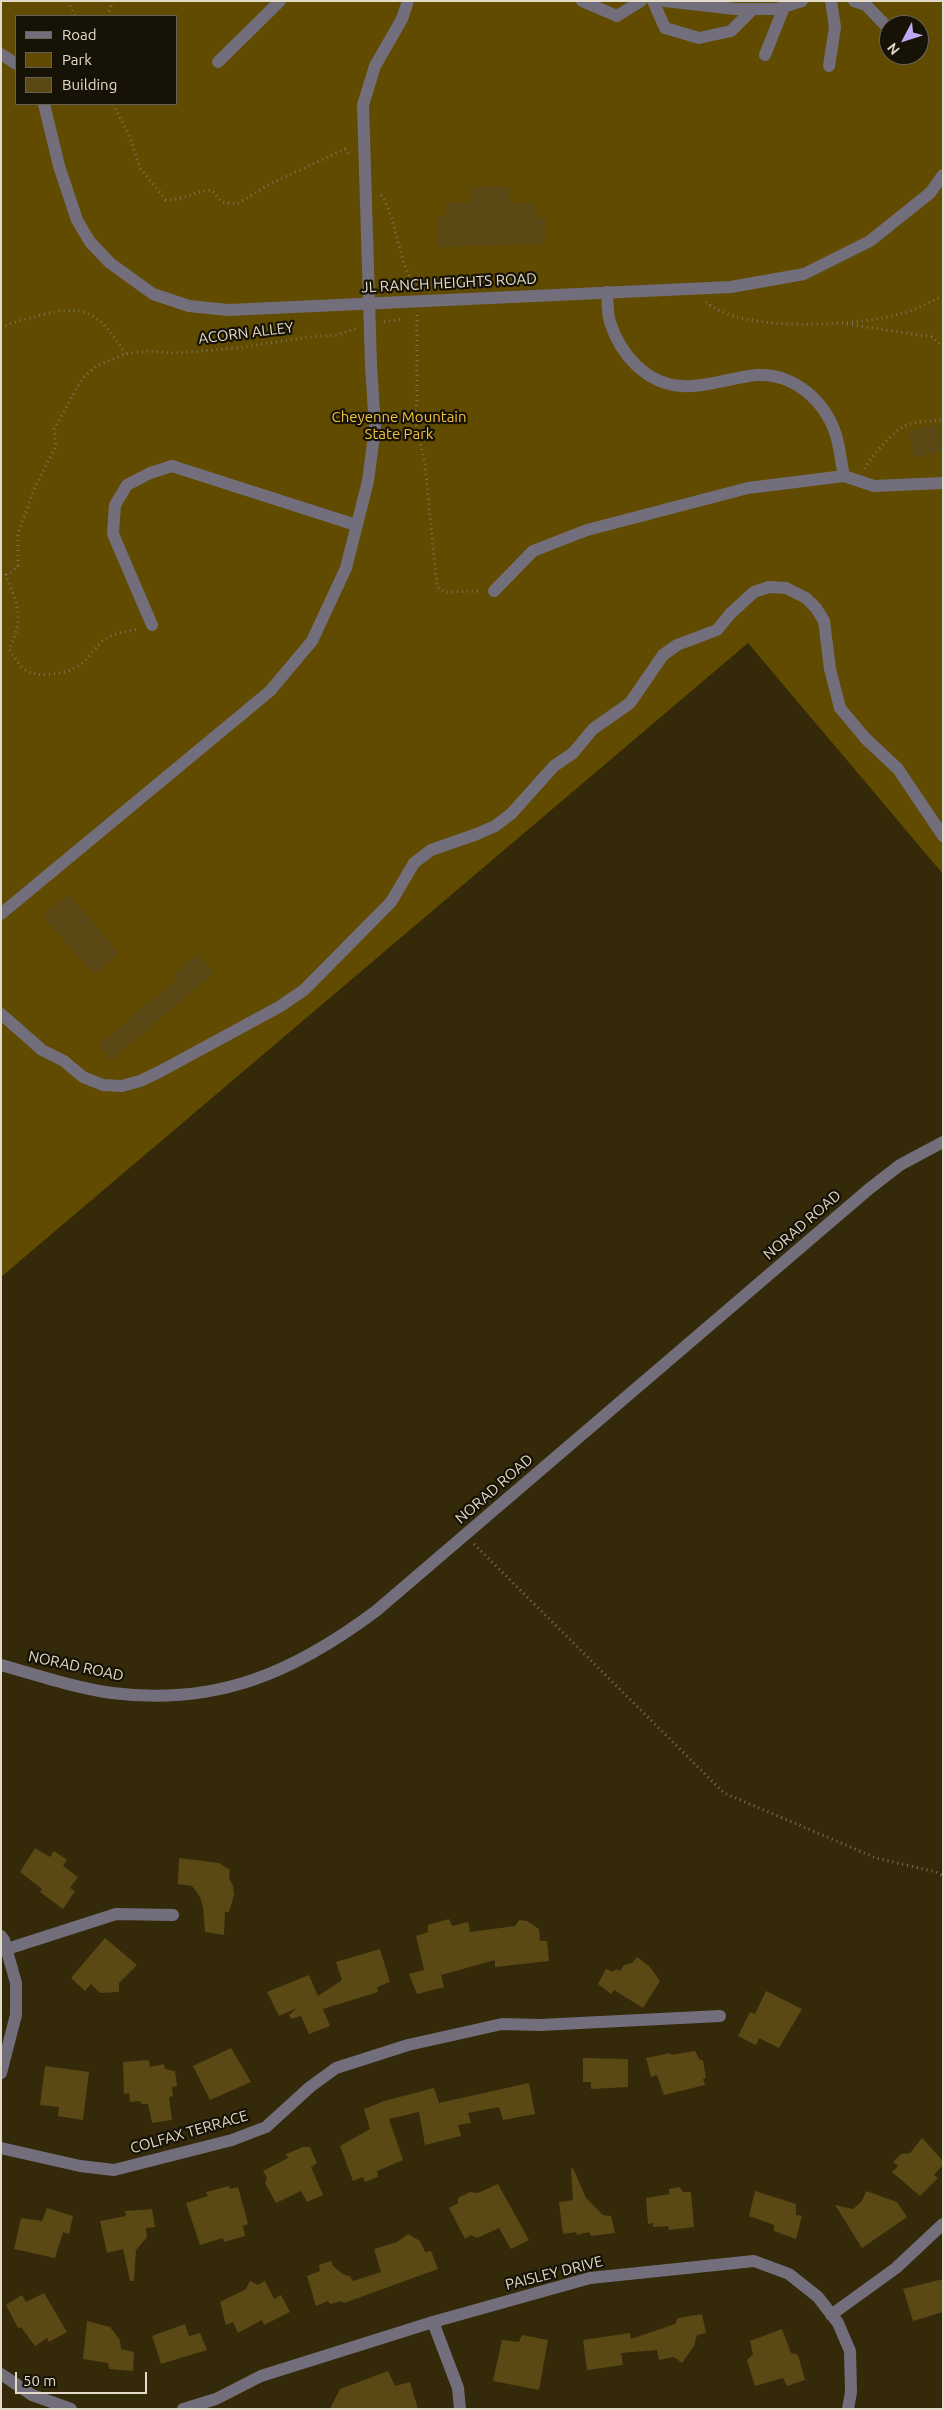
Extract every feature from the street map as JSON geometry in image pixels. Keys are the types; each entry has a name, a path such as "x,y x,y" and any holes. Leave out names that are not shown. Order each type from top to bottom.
{"street":[{"path":"218,62 280,1"},
{"path":"1,914 270,691 312,641 346,568 368,481 376,428 370,328 363,105 375,66 402,19 408,1"},
{"path":"582,1 617,16 641,1"},
{"path":"653,1 665,28 699,38 731,31 753,9"},
{"path":"665,1 753,9 777,9 802,1"},
{"path":"829,66 836,27 831,1"},
{"path":"854,1 866,5 879,19"},
{"path":"765,55 784,7"},
{"path":"1,54 15,63"},
{"name":"JL RANCH HEIGHTS ROAD","path":"44,105 59,166 77,220 90,242 110,263 152,294 189,306 228,310 731,287 804,274 870,241 930,193 943,175"},
{"path":"607,292 609,320 617,341 630,361 663,382 683,386 757,375 777,376 798,385 814,396 826,412 836,435 844,476"},
{"path":"152,625 113,534 115,505 127,485 150,473 172,466 356,525"},
{"path":"494,591 533,551 587,530 748,488 844,476 861,482 884,486 943,483"},
{"path":"1,1014 42,1050 64,1061 84,1077 103,1085 122,1086 140,1081 159,1072 279,1006 304,990 391,902 414,863 431,850 486,830 510,814 544,778 573,753 593,730 630,702 663,656 677,645 717,630 730,614 754,592 770,587 786,588 806,598 816,608 824,621 830,669 840,708 866,739 898,769 943,836"},
{"name":"NORAD ROAD","path":"1,1665 110,1692 170,1697 220,1689 266,1676 308,1657 376,1611 869,1189 900,1165 943,1142"},
{"path":"7,1949 116,1914 173,1915"},
{"path":"1,1936 7,1949 16,1983 16,2015 1,2073"},
{"name":"COLFAX TERRACE","path":"1,2148 80,2166 114,2170 232,2140 266,2127 310,2087 336,2068 408,2045 502,2024 540,2025 720,2016"},
{"path":"832,2315 896,2268 943,2224"},
{"name":"PAISLEY DRIVE","path":"183,2409 216,2398 261,2376 434,2322 590,2278 754,2261 789,2274 818,2297 838,2323 850,2351 851,2392 848,2409"},
{"path":"434,2322 458,2388 460,2409"},
{"path":"1,2374 32,2395 72,2409"}],"path":[{"path":"68,1 75,15"},
{"path":"108,15 113,1"},
{"path":"690,288 713,308 737,318 771,323 844,323 932,337 943,347"},
{"path":"844,323 904,313 943,296"},
{"path":"1,328 52,311 67,309 84,310 100,320 112,333 124,354"},
{"name":"ACORN ALLEY","path":"5,574 18,566 18,534 34,490 56,446 54,429 82,379 96,366 124,354 148,351 173,353 237,348 308,337 338,335 357,328 370,328 386,321 416,317"},
{"path":"861,482 867,463 903,427 918,422 943,420"},
{"path":"5,574 20,617 17,633 8,649 29,672 47,674 62,672 81,664 101,642 110,636 152,625"},
{"path":"465,1535 724,1793 876,1858 936,1872 943,1876"}],"green space":[{"name":"Cheyenne Mountain State Park","path":"1,1 943,1 943,874 748,643 1,1277"}],"building":[{"path":"510,186 510,203 536,203 536,218 545,217 545,244 437,247 437,216 446,216 445,202 471,202 470,187"},
{"path":"939,424 943,451 914,458 908,431"},
{"path":"68,893 119,953 94,975 42,916"},
{"path":"198,954 214,973 111,1061 98,1045 176,979 173,975"},
{"path":"35,1848 50,1857 54,1851 67,1860 63,1866 78,1877 70,1888 75,1891 63,1909 40,1892 42,1889 20,1872"},
{"path":"179,1858 219,1863 230,1870 229,1878 233,1886 234,1895 229,1912 225,1912 224,1935 205,1932 203,1907 200,1897 192,1886 178,1884"},
{"path":"449,1919 452,1926 468,1922 470,1932 515,1926 519,1920 527,1921 539,1929 540,1941 547,1941 549,1961 495,1967 495,1960 441,1975 444,1987 417,1994 409,1974 424,1970 416,1936 428,1932 428,1925"},
{"path":"105,1938 137,1965 119,1983 119,1992 100,1993 91,1984 85,1991 71,1978"},
{"path":"380,1949 390,1982 377,1987 378,1992 323,2009 330,2026 309,2034 301,2016 291,2019 289,2015 297,2008 279,2016 267,1992 309,1975 318,1996 342,1980 336,1962"},
{"path":"637,1957 649,1966 660,1981 643,2008 614,1990 611,1994 598,1984 606,1969 613,1972 616,1969 620,1971 624,1965 632,1963"},
{"path":"766,1991 802,2009 779,2048 759,2038 756,2045 738,2036 750,2012 755,2014"},
{"path":"231,2048 251,2082 210,2100 193,2066"},
{"path":"695,2051 700,2060 703,2060 706,2078 703,2079 705,2085 664,2095 657,2075 651,2077 646,2058 670,2053 671,2055"},
{"path":"583,2058 628,2059 628,2087 591,2089 591,2082 583,2082"},
{"path":"149,2060 150,2067 164,2064 165,2069 175,2071 177,2086 172,2087 173,2096 169,2097 172,2120 152,2123 148,2104 142,2104 140,2101 130,2102 129,2093 124,2094 123,2062"},
{"path":"45,2066 89,2072 83,2120 58,2116 59,2107 40,2105"},
{"path":"529,2083 535,2114 503,2120 499,2107 468,2113 471,2123 458,2125 461,2136 425,2145 419,2112 389,2119 403,2160 377,2171 378,2177 365,2182 363,2177 353,2181 340,2146 370,2129 364,2109 384,2101 434,2088 439,2103"},
{"path":"922,2138 943,2161 943,2165 934,2175 938,2178 920,2196 892,2172 898,2166 893,2162 901,2154 910,2153"},
{"path":"303,2147 310,2147 317,2163 311,2167 323,2195 307,2202 301,2191 276,2203 265,2183 267,2178 263,2171 288,2158 286,2154"},
{"path":"573,2168 586,2198 603,2215 611,2216 615,2233 591,2236 589,2232 577,2235 576,2232 563,2234 559,2202 573,2200 571,2169"},
{"path":"498,2184 529,2240 511,2249 499,2228 477,2238 471,2235 465,2239 449,2208 458,2203 458,2198 470,2192 478,2193"},
{"path":"229,2186 230,2189 238,2187 248,2224 243,2226 245,2236 224,2242 223,2238 200,2245 186,2203 208,2196 206,2192"},
{"path":"680,2187 683,2192 691,2192 694,2227 669,2230 668,2226 653,2227 653,2223 648,2224 646,2198 669,2194 669,2189"},
{"path":"755,2191 796,2204 796,2215 802,2216 796,2239 774,2231 774,2225 749,2216"},
{"path":"866,2191 897,2202 907,2217 862,2248 835,2205 853,2209 862,2201"},
{"path":"47,2208 73,2216 69,2234 63,2232 55,2258 14,2249 21,2218 42,2221"},
{"path":"152,2209 155,2227 146,2228 147,2237 136,2250 134,2281 130,2281 123,2249 107,2253 100,2221 126,2216 125,2211"},
{"path":"408,2234 420,2241 425,2252 431,2251 438,2269 344,2303 341,2301 330,2304 328,2301 316,2306 307,2276 320,2271 319,2265 331,2261 333,2266 344,2275 350,2276 353,2281 381,2272 374,2249 397,2242"},
{"path":"943,2279 943,2312 913,2321 903,2289"},
{"path":"250,2281 258,2285 265,2281 274,2299 281,2295 290,2312 264,2325 262,2320 238,2333 233,2322 226,2325 220,2302 246,2289"},
{"path":"44,2293 67,2332 49,2342 47,2338 35,2346 21,2327 18,2328 6,2305 22,2295 26,2302"},
{"path":"702,2314 706,2333 697,2335 694,2346 682,2363 674,2357 659,2360 657,2350 621,2353 623,2365 587,2370 583,2340 630,2333 631,2339 675,2324 678,2318"},
{"path":"87,2321 110,2327 120,2340 121,2349 134,2352 133,2371 109,2369 108,2363 83,2359"},
{"path":"185,2324 189,2336 200,2333 207,2350 161,2364 152,2336"},
{"path":"782,2329 791,2353 798,2355 805,2380 787,2386 783,2378 755,2386 747,2360 753,2354 750,2341"},
{"path":"522,2335 548,2340 539,2390 493,2381 502,2340 519,2342"},
{"path":"388,2371 395,2386 410,2382 418,2409 330,2409 340,2389"}]}
